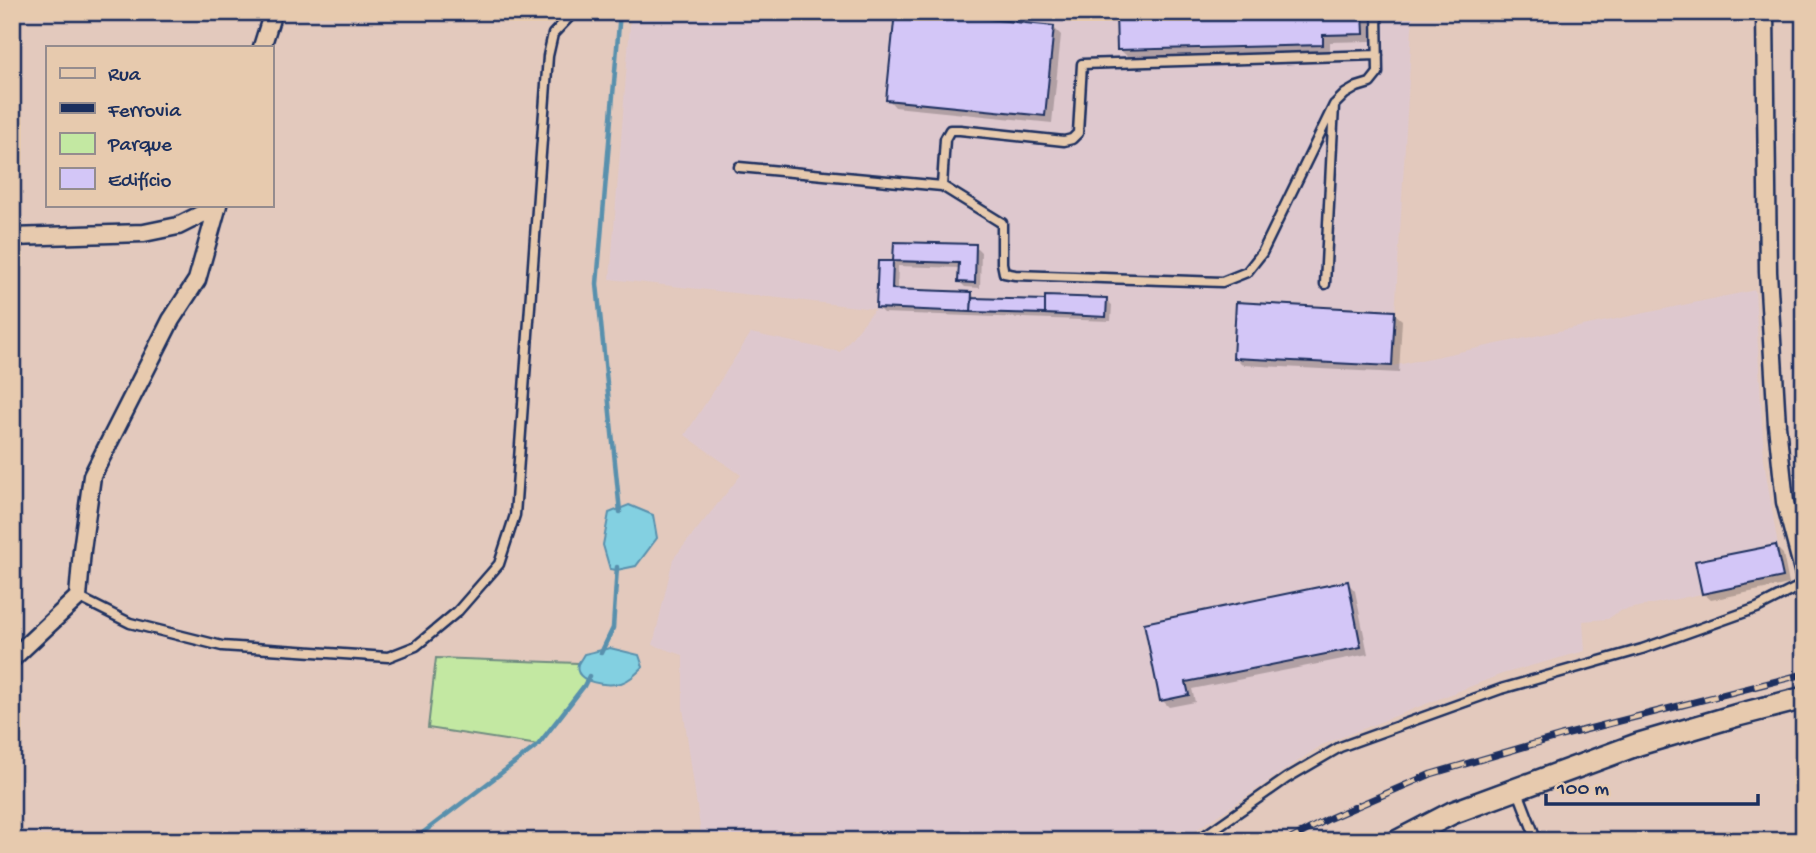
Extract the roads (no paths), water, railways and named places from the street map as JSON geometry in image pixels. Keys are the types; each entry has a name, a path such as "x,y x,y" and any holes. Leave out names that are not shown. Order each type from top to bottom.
{"street":[{"path":"262,46 273,12"},
{"path":"1765,12 1768,272 1777,425 1785,502 1804,574"},
{"path":"12,237 144,233 178,226 204,213 209,206"},
{"path":"12,659 78,597 92,476 171,320 197,280 218,206"},
{"path":"1398,841 1452,813 1639,744 1804,698"}],"lane":[{"path":"78,597 130,623 222,646 388,657 416,646 458,611 499,564 515,515 548,56 553,34 573,12"},
{"path":"739,167 942,186 1002,223 1004,273 1222,282 1247,272 1262,253 1334,106 1345,94 1370,83 1377,73 1377,12"},
{"path":"942,186 946,139 950,130 1063,141 1072,139 1078,133 1082,64 1378,55"},
{"path":"1325,284 1334,106"},
{"path":"1197,841 1287,778 1340,747 1501,689 1680,636 1757,608 1804,584"},
{"path":"1517,789 1537,841"}],"water":[{"path":"629,505 653,515 657,538 636,566 610,569 603,545 609,513"},
{"path":"610,648 639,655 643,667 624,682 616,684 601,684 581,676 578,664 584,654"}],"waterway":[{"path":"620,12 597,284 620,512"},
{"path":"601,653 613,628 617,567"},
{"path":"412,841 538,745 589,676"}],"railway":[{"path":"1287,841 1330,818 1431,774 1561,736 1804,674"}]}
